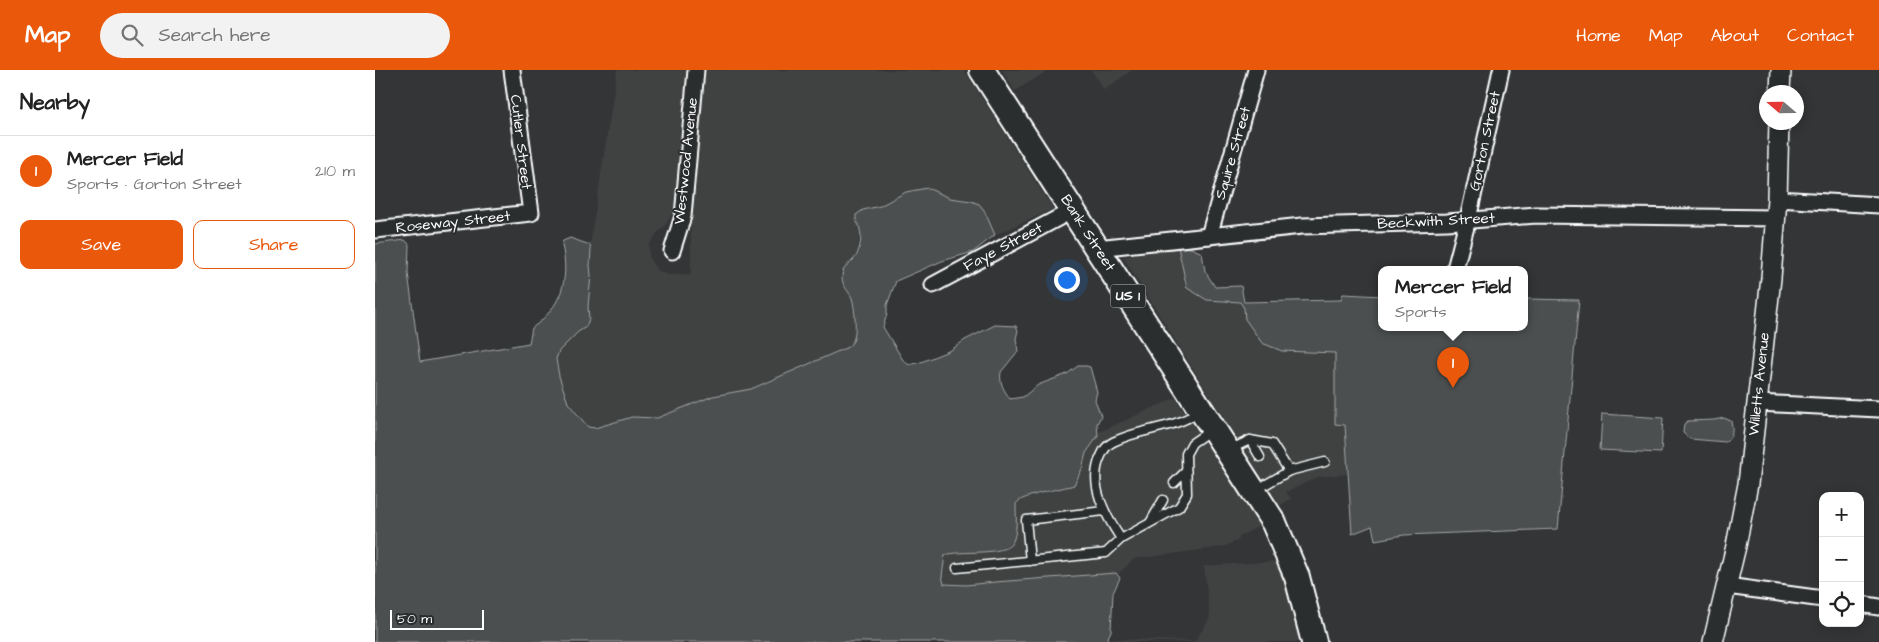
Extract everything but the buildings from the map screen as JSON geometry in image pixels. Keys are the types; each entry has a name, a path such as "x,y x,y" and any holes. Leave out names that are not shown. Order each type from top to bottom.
{"main road":[{"name":"Bank Street","path":"983,70 1228,450 1266,482 1274,523 1297,577 1314,642"}],"street":[{"name":"Cutler Street","path":"512,70 531,213"},
{"name":"Westwood Avenue","path":"672,251 683,216 696,70"},
{"name":"Squire Street","path":"1209,236 1256,70"},
{"name":"Gorton Street","path":"1456,266 1501,70"},
{"path":"1780,85 1781,70"},
{"name":"Willetts Avenue","path":"1713,642 1727,586 1748,484 1758,403 1777,199 1779,130"},
{"path":"1777,199 1879,205"},
{"name":"Faye Street","path":"933,285 1073,210"},
{"name":"Roseway Street","path":"375,230 531,213"},
{"name":"Beckwith Street","path":"1097,248 1302,226 1447,222 1536,215 1775,218"},
{"path":"1758,403 1879,408"},
{"path":"1727,586 1819,598"},
{"path":"1864,605 1879,607"}],"lane":[{"path":"957,568 1106,553 1121,539 1179,507 1187,494 1187,454 1208,419"},
{"path":"1121,539 1104,511 1097,486 1095,471 1103,451 1112,442 1187,420 1208,419"},
{"path":"1250,440 1260,457"},
{"path":"1228,450 1250,440 1272,444 1289,472"},
{"path":"1266,482 1289,472 1325,462"},
{"path":"1174,483 1186,471"},
{"path":"1149,523 1163,500"},
{"path":"1030,561 1026,520 1104,511"}],"shaded area":[{"path":"617,70 686,70 674,211 665,226 657,233 649,245 649,256 653,265 659,271 668,275 691,274 691,202 706,70 964,70 1053,209 995,235 984,210 971,201 950,198 927,188 906,192 880,206 863,210 856,215 861,235 858,251 855,259 845,267 843,283 852,298 855,315 854,341 848,347 751,389 713,396 657,418 632,417 595,428 588,427 568,403 559,376 556,359 559,351 578,332 586,327 589,319 590,245"},
{"path":"1002,70 1049,70 1015,91"},
{"path":"1091,70 1132,70 1104,90"},
{"path":"927,188 950,198 979,204 984,210 995,235 973,252 942,261 896,281 887,305 887,314 883,327 903,360 909,365 921,362 951,350 965,340 995,325 1016,326 1018,330 1016,339 1018,351 1001,372 1003,386 1010,399 1023,397 1038,385 1067,374 1078,366 1086,366 1090,367 1097,392 1095,400 1101,416 1097,424 1098,436 1086,453 1082,469 1074,485 1033,495 1019,501 1016,504 1014,539 1008,547 1001,550 945,555 942,576 944,584 966,585 1116,573 1120,578 1113,593 1111,631 1106,642 375,642 375,244 405,240 409,244 408,273 420,362 529,343 532,328 550,311 561,292 565,270 563,241 570,238 590,245 589,319 586,327 578,332 559,351 556,359 559,376 568,403 588,427 595,428 632,417 657,418 713,396 751,389 848,347 853,342 855,313 852,298 844,286 842,277 844,269 854,259 859,247 861,232 856,215 863,210 880,206 906,192"},
{"path":"1178,247 1188,288 1207,300 1244,303 1282,351 1335,352 1335,423 1345,425 1348,474 1318,477 1286,492 1291,499 1279,506 1123,257"},
{"path":"1178,247 1191,248 1202,253 1205,271 1215,287 1241,286 1244,302 1341,300 1343,294 1378,296 1378,331 1528,331 1528,299 1579,300 1558,529 1404,535 1375,540 1372,526 1352,534 1345,425 1335,424 1335,353 1282,351 1262,343 1245,319 1244,308 1240,302 1207,300 1187,288"},
{"path":"1175,398 1261,525 1239,537 1239,540 1223,547 1134,559 1118,574 966,585 944,584 942,576 945,555 952,552 983,552 1007,548 1015,535 1016,504 1018,501 1029,495 1054,491 1082,469 1086,453 1099,432"},
{"path":"1602,414 1663,418 1661,453 1600,450"},
{"path":"1724,418 1731,421 1732,427 1731,435 1726,442 1690,439 1683,433 1684,424 1688,421"},
{"path":"1278,561 1298,615 1302,642 1106,642 1109,639 1195,641 1210,618 1204,566"}],"place":[{"name":"Mercer Field","path":"1453,388"}]}
